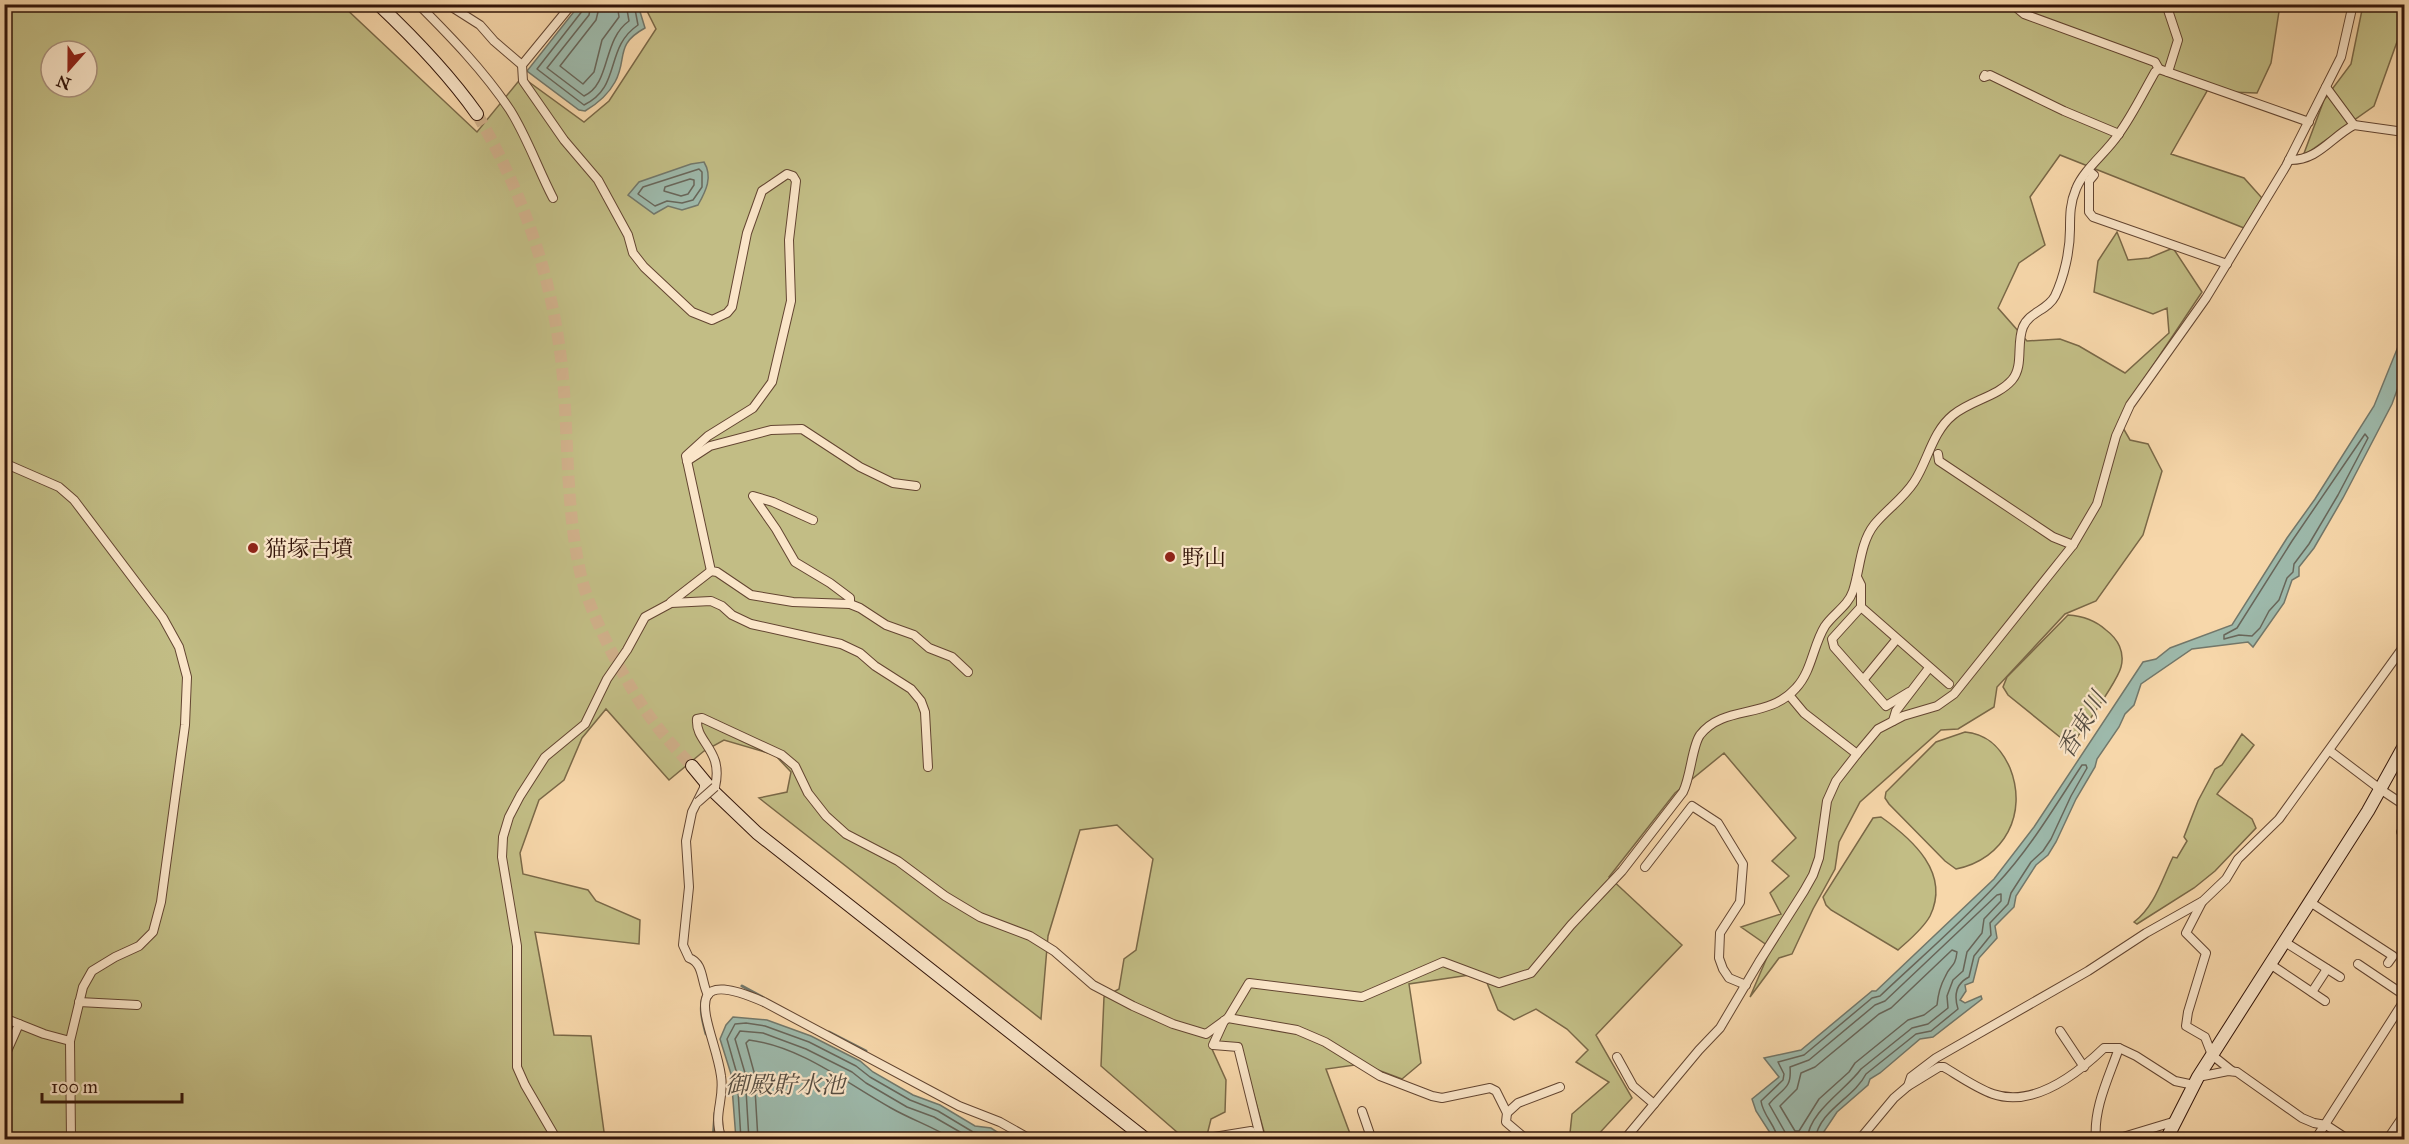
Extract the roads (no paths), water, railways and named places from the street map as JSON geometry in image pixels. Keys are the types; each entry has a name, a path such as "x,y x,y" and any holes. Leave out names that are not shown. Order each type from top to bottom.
{"street":[{"path":"378,4 418,42 458,87 477,114"},
{"path":"418,4 480,70 510,110 553,198"},
{"path":"447,4 480,25 494,41 522,65"},
{"path":"572,4 522,65 523,81 564,140 598,180 628,235 633,254 692,312 712,320 727,313 732,307 747,233 762,191 787,174 794,176 796,181 789,240 791,301 772,382 753,408 695,446 686,456 711,571"},
{"path":"2012,4 2024,14 2155,62 2163,71"},
{"path":"2163,71 2178,40 2166,4"},
{"path":"1624,1140 1720,1028 1813,875 1827,801 1836,782 1857,754 1878,729 1903,716 1937,706 1954,694 2073,545 2097,504 2116,436 2130,405 2206,298 2309,122 2341,57 2353,4"},
{"path":"1261,1140 1238,1047 1213,1045 1249,983 1362,997 1443,962 1499,983 1531,973 1571,925 1622,871 1683,792 1689,780 1698,738 1710,724 1726,716 1757,712 1780,701 1797,688 1808,669 1825,627 1846,605 1853,592 1865,544 1873,526 1898,502 1915,481 1942,428 1952,415 2001,389 2013,379 2018,368 2022,328 2027,320 2048,306 2054,298 2065,267 2070,231 2069,211 2077,186 2119,134 2155,72 2163,71 2309,122"},
{"path":"1985,75 1984,77 1990,75 2064,111 2119,134"},
{"path":"2326,87 2354,125 2404,132"},
{"path":"2289,159 2298,160 2318,153 2354,125"},
{"path":"2090,171 2094,175 2089,182 2089,212 2093,217 2227,264"},
{"path":"687,461 710,446 771,430 802,429 860,467 893,483 916,486"},
{"path":"1938,454 1940,461 2052,537 2073,545"},
{"path":"4,463 59,487 74,500 163,618 179,647 187,676 185,725 161,902 153,932 139,946 114,957 92,971 83,987 70,1041 70,1140"},
{"path":"813,520 773,502 753,496 795,562 850,598 849,604"},
{"path":"557,1140 517,1067 517,946 502,857 503,837 509,817 520,795 545,757 585,724 607,679 627,650 645,617 671,603 711,571 717,572 751,595 793,602 849,604 860,608 886,625 914,635 929,648 952,657 968,672"},
{"path":"1857,577 1862,585 1861,607 1832,639 1834,647 1886,706 1909,692"},
{"path":"671,603 711,601 751,624 841,645 860,653 875,666 911,689 921,700 925,712 928,767"},
{"path":"1861,607 1949,684"},
{"path":"1864,679 1896,640"},
{"path":"1908,1086 1911,1077 1936,1058 2088,972 2146,933 2203,901 2226,879 2238,859 2279,819 2404,646"},
{"path":"1893,721 1896,711 1929,668"},
{"path":"1789,695 1804,713 1857,754"},
{"path":"698,802 715,787 717,779 715,756 696,728 697,719 702,718 782,755 795,766 808,793 826,816 846,834 898,861 945,896 980,917 1038,940 1093,984 1173,1024 1206,1035 1226,1020 1297,1030 1325,1042 1380,1076 1432,1096 1442,1098 1490,1088 1496,1091 1507,1113 1506,1122 1527,1140"},
{"path":"2166,1140 2196,1081 2310,902 2404,746"},
{"path":"2330,751 2404,804"},
{"path":"692,766 757,833 1148,1140"},
{"path":"704,780 704,788 692,812 686,841 689,887 683,945 689,958 696,960 699,965 708,994"},
{"path":"1645,867 1692,806 1718,823 1743,864 1740,902 1720,933 1719,958 1729,978 1746,985"},
{"path":"2404,826 2401,832 2404,834"},
{"path":"2203,901 2186,933 2206,953 2186,1026 2205,1036 2212,1055 2232,1071 2302,1118 2326,1125 2349,1140"},
{"path":"2310,902 2393,956 2388,963"},
{"path":"2285,942 2340,977"},
{"path":"2270,964 2325,1001"},
{"path":"2358,964 2404,995"},
{"path":"2312,992 2327,969"},
{"path":"722,1140 717,1126 723,1092 722,1075 705,1020 704,1003 708,994 716,990 742,992 764,1002 959,1106 1000,1122 1032,1140"},
{"path":"2315,1140 2404,1001"},
{"path":"79,1002 136,1005"},
{"path":"4,1018 70,1041"},
{"path":"4,1058 19,1024"},
{"path":"2060,1031 2084,1067"},
{"path":"1859,1140 1894,1098 1908,1086 1939,1067 1944,1067 1994,1095 2016,1096 2038,1092 2060,1083 2084,1067 2104,1048 2119,1048 2175,1081 2196,1081 2232,1071"},
{"path":"2096,1140 2095,1128 2099,1107 2119,1048"},
{"path":"1617,1057 1633,1086 1654,1104"},
{"path":"1507,1113 1518,1103 1560,1087"},
{"path":"1362,1111 1372,1140"},
{"path":"2387,1140 2404,1115"},
{"path":"2113,1140 2176,1121"},
{"path":"1212,1140 1214,1137 1251,1131 1255,1140"}],"water":[{"path":"580,4 638,5 645,28 635,34 625,46 619,73 612,87 602,99 585,111 579,110 527,71"},
{"path":"704,162 708,179 698,205 682,210 668,206 654,214 628,195 639,182 691,164"},
{"path":"2404,332 2404,371 2392,404 2343,498 2314,548 2299,567 2299,576 2292,580 2284,603 2253,647 2248,642 2192,649 2141,684 2134,705 2125,714 2097,759 2056,842 2048,855 2036,865 2016,896 2014,907 1995,926 1997,938 1979,958 1973,982 1965,985 1966,991 1960,1000 1965,1003 1981,996 1982,999 1933,1037 1920,1039 1870,1079 1868,1085 1837,1112 1819,1139 1774,1139 1756,1111 1752,1099 1779,1077 1764,1058 1801,1050 1872,991 1876,991 1994,879 2034,827 2143,662 2156,659 2170,648 2232,625 2374,406"},
{"name":"御殿貯水池","path":"733,1017 767,1020 811,1036 860,1061 873,1072 913,1095 940,1105 975,1126 991,1128 1008,1139 736,1139 731,1074 720,1039 726,1025"}],"waterway":[{"path":"742,986 764,998"},
{"path":"703,997 701,1011 706,1034"},
{"path":"829,1032 866,1051"},
{"path":"713,1140 715,1113"}],"tunnel":[{"path":"477,114 521,205 533,236 551,300 562,367 573,527 587,597 613,656 635,694 660,731 692,766"}],"place":[{"name":"猫塚古墳","path":"253,548"},
{"name":"野山","path":"1170,557"}],"water label":[{"name":"香東川","path":"2082,725"}]}
